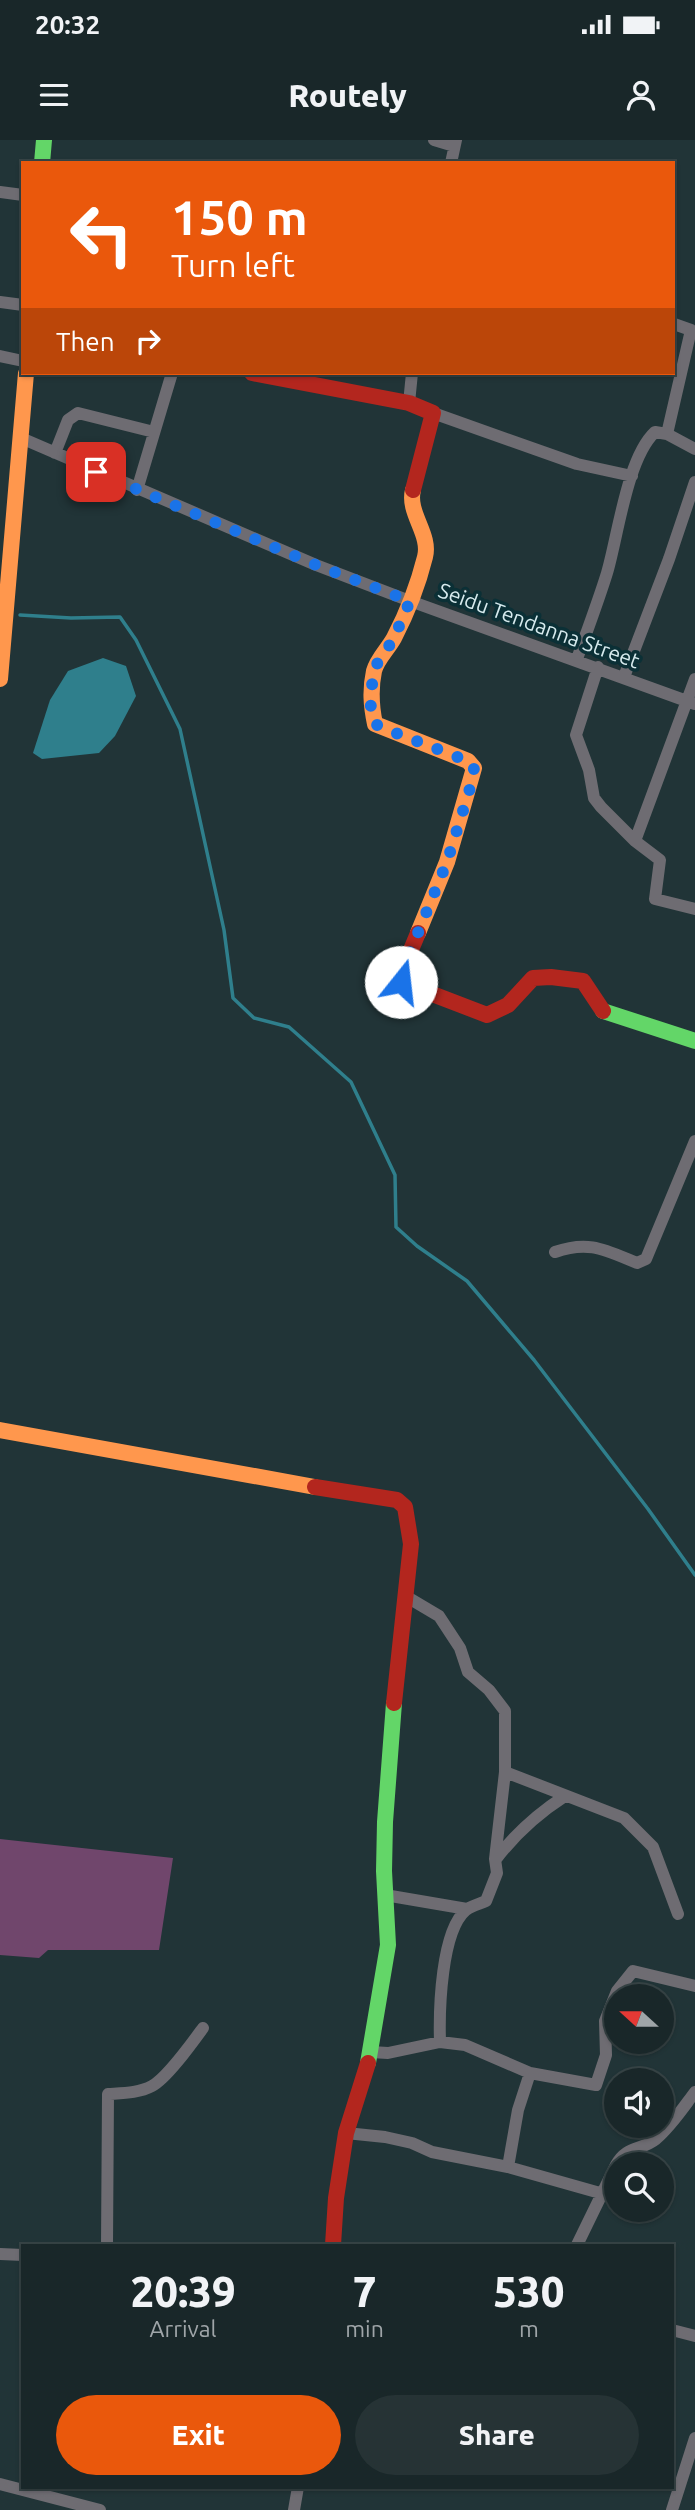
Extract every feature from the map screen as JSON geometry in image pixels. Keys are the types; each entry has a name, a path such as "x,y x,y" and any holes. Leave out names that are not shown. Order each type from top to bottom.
{"street":[{"path":"42,161 44,140"},
{"path":"434,140 455,143 451,161"},
{"path":"0,192 21,195"},
{"path":"0,302 21,306"},
{"path":"667,434 693,323 675,324"},
{"path":"0,356 21,360"},
{"path":"0,679 26,375"},
{"path":"137,490 171,375"},
{"path":"262,375 409,403 577,464 632,476"},
{"path":"409,403 412,375"},
{"path":"55,453 68,420 78,413 154,432"},
{"path":"433,413 410,500 425,543 426,554 393,640 375,667 370,697 372,719 375,724 388,730 468,761 474,768 447,862 401,974 401,982 487,1015 509,1006 533,978 551,976 583,981 605,1013 695,1041"},
{"path":"577,659 607,573 632,476 647,440 655,432 667,434 695,449"},
{"name":"Seidu Tendanna Street","path":"21,438 137,490 410,601 577,659 691,703"},
{"path":"624,677 695,482"},
{"path":"598,667 576,735 589,770 594,798 635,841 660,860 655,899 695,909"},
{"path":"635,841 691,703 695,680"},
{"path":"555,1252 574,1245 596,1246 637,1263 646,1259 691,1167 695,1141"},
{"path":"0,1430 219,1471 397,1500 404,1507 411,1544 391,1732 385,1822 388,1945 371,2052 346,2133 336,2198 333,2244"},
{"path":"407,1597 439,1616 460,1648 468,1672 489,1690 505,1712 505,1772 495,1859 497,1873 486,1901 467,1909 452,1929 439,2018 440,2042"},
{"path":"505,1772 624,1818 653,1847 678,1914"},
{"path":"495,1859 517,1832 565,1796"},
{"path":"385,1895 467,1909"},
{"path":"371,2052 388,2053 440,2042 465,2045 530,2073 596,2085 606,2055 605,2021 617,1991 632,1970 695,1986"},
{"path":"107,2244 108,2094 133,2092 150,2087 163,2079 203,2028"},
{"path":"508,2167 518,2110 530,2073"},
{"path":"625,2152 654,2141 677,2118 695,2092"},
{"path":"346,2133 412,2143 432,2152 508,2167 600,2193"},
{"path":"577,2244 604,2186"},
{"path":"0,2254 21,2255"},
{"path":"674,2331 695,2336"},
{"path":"672,2510 695,2438"},
{"path":"674,2463 685,2469"},
{"path":"0,2484 100,2510"},
{"path":"294,2510 298,2489"}],"shaded area":[{"path":"0,1839 173,1858 159,1950 48,1950 39,1958 0,1955"}],"water":[{"path":"103,658 126,666 136,696 115,736 99,753 42,759 33,753 50,700 68,671"}],"waterway":[{"path":"20,615 120,617 136,640 180,729 224,930 233,998 254,1018 289,1027 351,1082 395,1175 396,1227 417,1246 467,1281 534,1360 695,1575"}],"traffic: fast":[{"path":"42,161 44,140"},
{"path":"603,1011 695,1041"},
{"path":"368,2063 388,1945 384,1871 385,1822 394,1703"}],"traffic: slow":[{"path":"0,679 26,375"},
{"path":"413,490 413,507 425,540 425,557 403,619 374,671 372,698 375,724 468,761 474,768 447,862 418,933"},
{"path":"0,1430 315,1487"}],"traffic: jam":[{"path":"262,375 409,403 433,413 413,490"},
{"path":"418,933 401,974 401,982 487,1015 508,1005 533,978 583,981 603,1011"},
{"path":"315,1487 397,1500 405,1507 411,1544 394,1703"},
{"path":"333,2244 336,2198 346,2133 368,2063"}],"route":[{"path":"96,472 316,565 410,601 393,640 375,667 370,697 372,719 375,724 388,730 468,761 474,768 447,862 401,974 401,982"}]}
